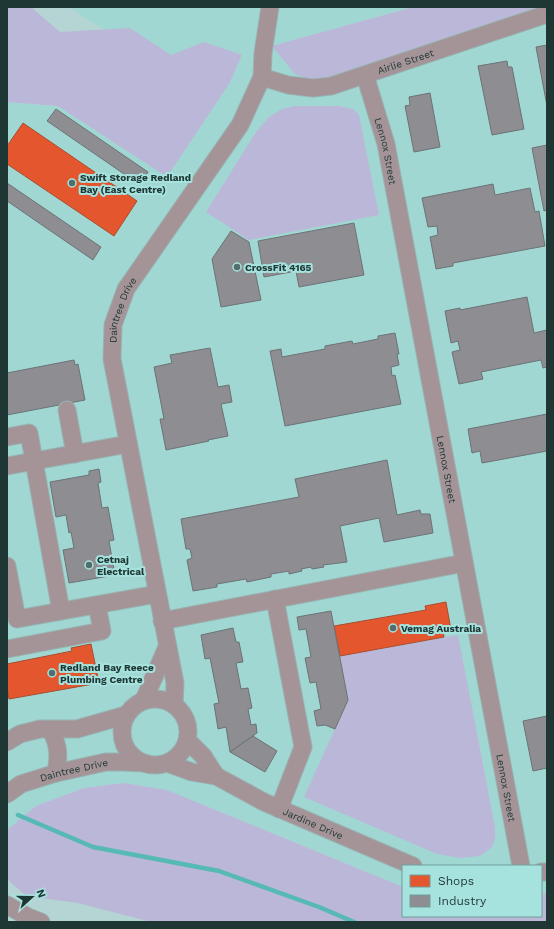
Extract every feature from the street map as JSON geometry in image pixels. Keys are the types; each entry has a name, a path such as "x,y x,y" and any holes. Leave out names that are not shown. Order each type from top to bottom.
{"street":[{"name":"Daintree Drive","path":"174,705 175,683 112,359 113,325 126,288 240,125 262,77 263,53 270,7"},
{"name":"Airlie Street","path":"262,77 288,85 313,88 331,86 547,14"},
{"name":"Lennox Street","path":"365,75 386,144 521,865"},
{"path":"67,410 75,454"},
{"path":"7,437 29,433 61,611"},
{"path":"7,466 128,444"},
{"path":"162,621 464,563"},
{"path":"7,566 17,620 157,594"},
{"path":"275,599 303,747 279,809"},
{"path":"7,649 102,631 97,605"},
{"path":"36,616 40,642"},
{"path":"144,700 167,647"},
{"path":"144,700 165,700 174,705 181,712 186,721 188,730 187,740 183,750 167,763 156,765 145,764 136,759 124,744 122,724 126,715 137,704 144,700"},
{"path":"7,742 20,734 40,730 77,730 126,715"},
{"path":"51,730 58,744 59,759 56,773"},
{"path":"187,740 203,756 216,776"},
{"name":"Daintree Drive","path":"7,794 21,784 56,773 106,762 145,764"},
{"path":"167,763 192,772 216,776"},
{"name":"Jardine Drive","path":"216,776 279,809 411,865"},
{"path":"7,904 28,917 41,922"}],"shaded area":[{"path":"7,7 31,7 60,32 130,28 171,55 204,42 242,55 229,84 167,177 58,106 7,102"},
{"path":"69,7 413,7 272,46 547,7 547,893 542,893 542,865 402,865 402,887 167,790 124,783 84,788 36,806 7,830 7,102 58,106 167,177 229,84 242,56 174,76"},
{"path":"413,7 541,7 333,79 314,81 295,74 272,46"},
{"path":"295,106 338,106 353,109 359,115 379,215 249,240 206,212 256,132 269,117 282,109"},
{"path":"458,635 495,827 495,839 492,847 480,856 460,858 437,854 304,797 348,700 340,656"},
{"path":"124,783 167,790 402,887 402,917 542,917 542,893 547,893 547,922 151,922 78,903 26,896 7,879 7,830 36,806 84,788"}],"building: Shops":[{"name":"Swift Storage Redland Bay (East Centre)","path":"23,123 137,201 114,236 7,164 7,146"},
{"name":"Vemag Australia","path":"446,602 451,630 443,631 444,637 340,656 334,626 426,610 425,606"},
{"name":"Redland Bay Reece Plumbing Centre","path":"91,644 99,683 9,699 7,688 7,664 72,651 71,648"}],"building: Industry":[{"path":"547,45 547,106 536,47"},
{"path":"507,61 508,67 512,67 524,129 492,135 478,66"},
{"path":"430,93 440,147 414,152 405,106 410,105 409,97"},
{"path":"56,109 148,172 140,185 47,121"},
{"path":"547,145 547,210 544,211 532,148"},
{"path":"7,183 101,247 93,260 7,201"},
{"path":"493,184 495,195 530,188 535,212 539,211 545,246 453,263 453,266 436,269 430,237 438,235 437,226 428,227 422,198"},
{"path":"354,223 364,275 299,287 296,271 264,277 258,241"},
{"path":"231,231 249,242 261,300 221,307 212,259"},
{"path":"527,297 534,333 547,330 547,367 543,368 541,360 481,372 483,379 459,384 452,352 460,350 458,341 451,343 445,311 460,308 460,310"},
{"path":"395,333 399,354 397,354 399,365 391,367 392,376 395,375 401,404 285,426 270,351 281,349 282,357 325,349 325,346 352,341 353,344 378,339 378,336"},
{"path":"210,348 218,387 229,385 232,402 221,404 228,436 166,450 160,419 164,419 154,367 172,363 170,355"},
{"path":"74,360 75,365 78,364 85,400 7,415 7,373"},
{"path":"547,414 547,451 482,463 480,451 472,453 468,429"},
{"path":"387,460 397,515 420,510 421,514 430,514 433,533 384,542 379,518 340,526 347,562 323,565 324,567 312,569 311,567 301,569 302,571 289,574 289,571 271,574 271,577 247,582 246,579 217,584 217,587 193,591 187,560 192,558 190,549 186,549 181,519 299,497 295,479"},
{"path":"99,469 101,482 98,483 102,508 108,507 114,540 109,541 115,575 69,583 63,550 74,548 71,532 69,533 66,515 56,517 50,482 89,475 89,471"},
{"path":"331,611 348,700 335,729 325,725 317,726 314,711 321,709 316,682 310,683 305,658 311,657 306,629 299,630 297,617"},
{"path":"233,628 236,642 239,642 243,662 236,663 241,689 248,688 252,708 248,709 251,725 256,724 257,733 230,752 226,727 218,729 214,704 219,703 210,658 205,659 201,635"},
{"path":"547,716 547,768 533,771 523,721"},
{"path":"253,736 277,751 265,772 230,752"}],"waterway":[{"path":"18,815 93,847 219,871 319,907 354,922"}],"place":[{"name":"Swift Storage Redland Bay (East Centre)","path":"72,183"},
{"name":"CrossFit 4165","path":"237,267"},
{"name":"Cetnaj Electrical","path":"89,565"},
{"name":"Vemag Australia","path":"393,628"},
{"name":"Redland Bay Reece Plumbing Centre","path":"52,673"}]}
